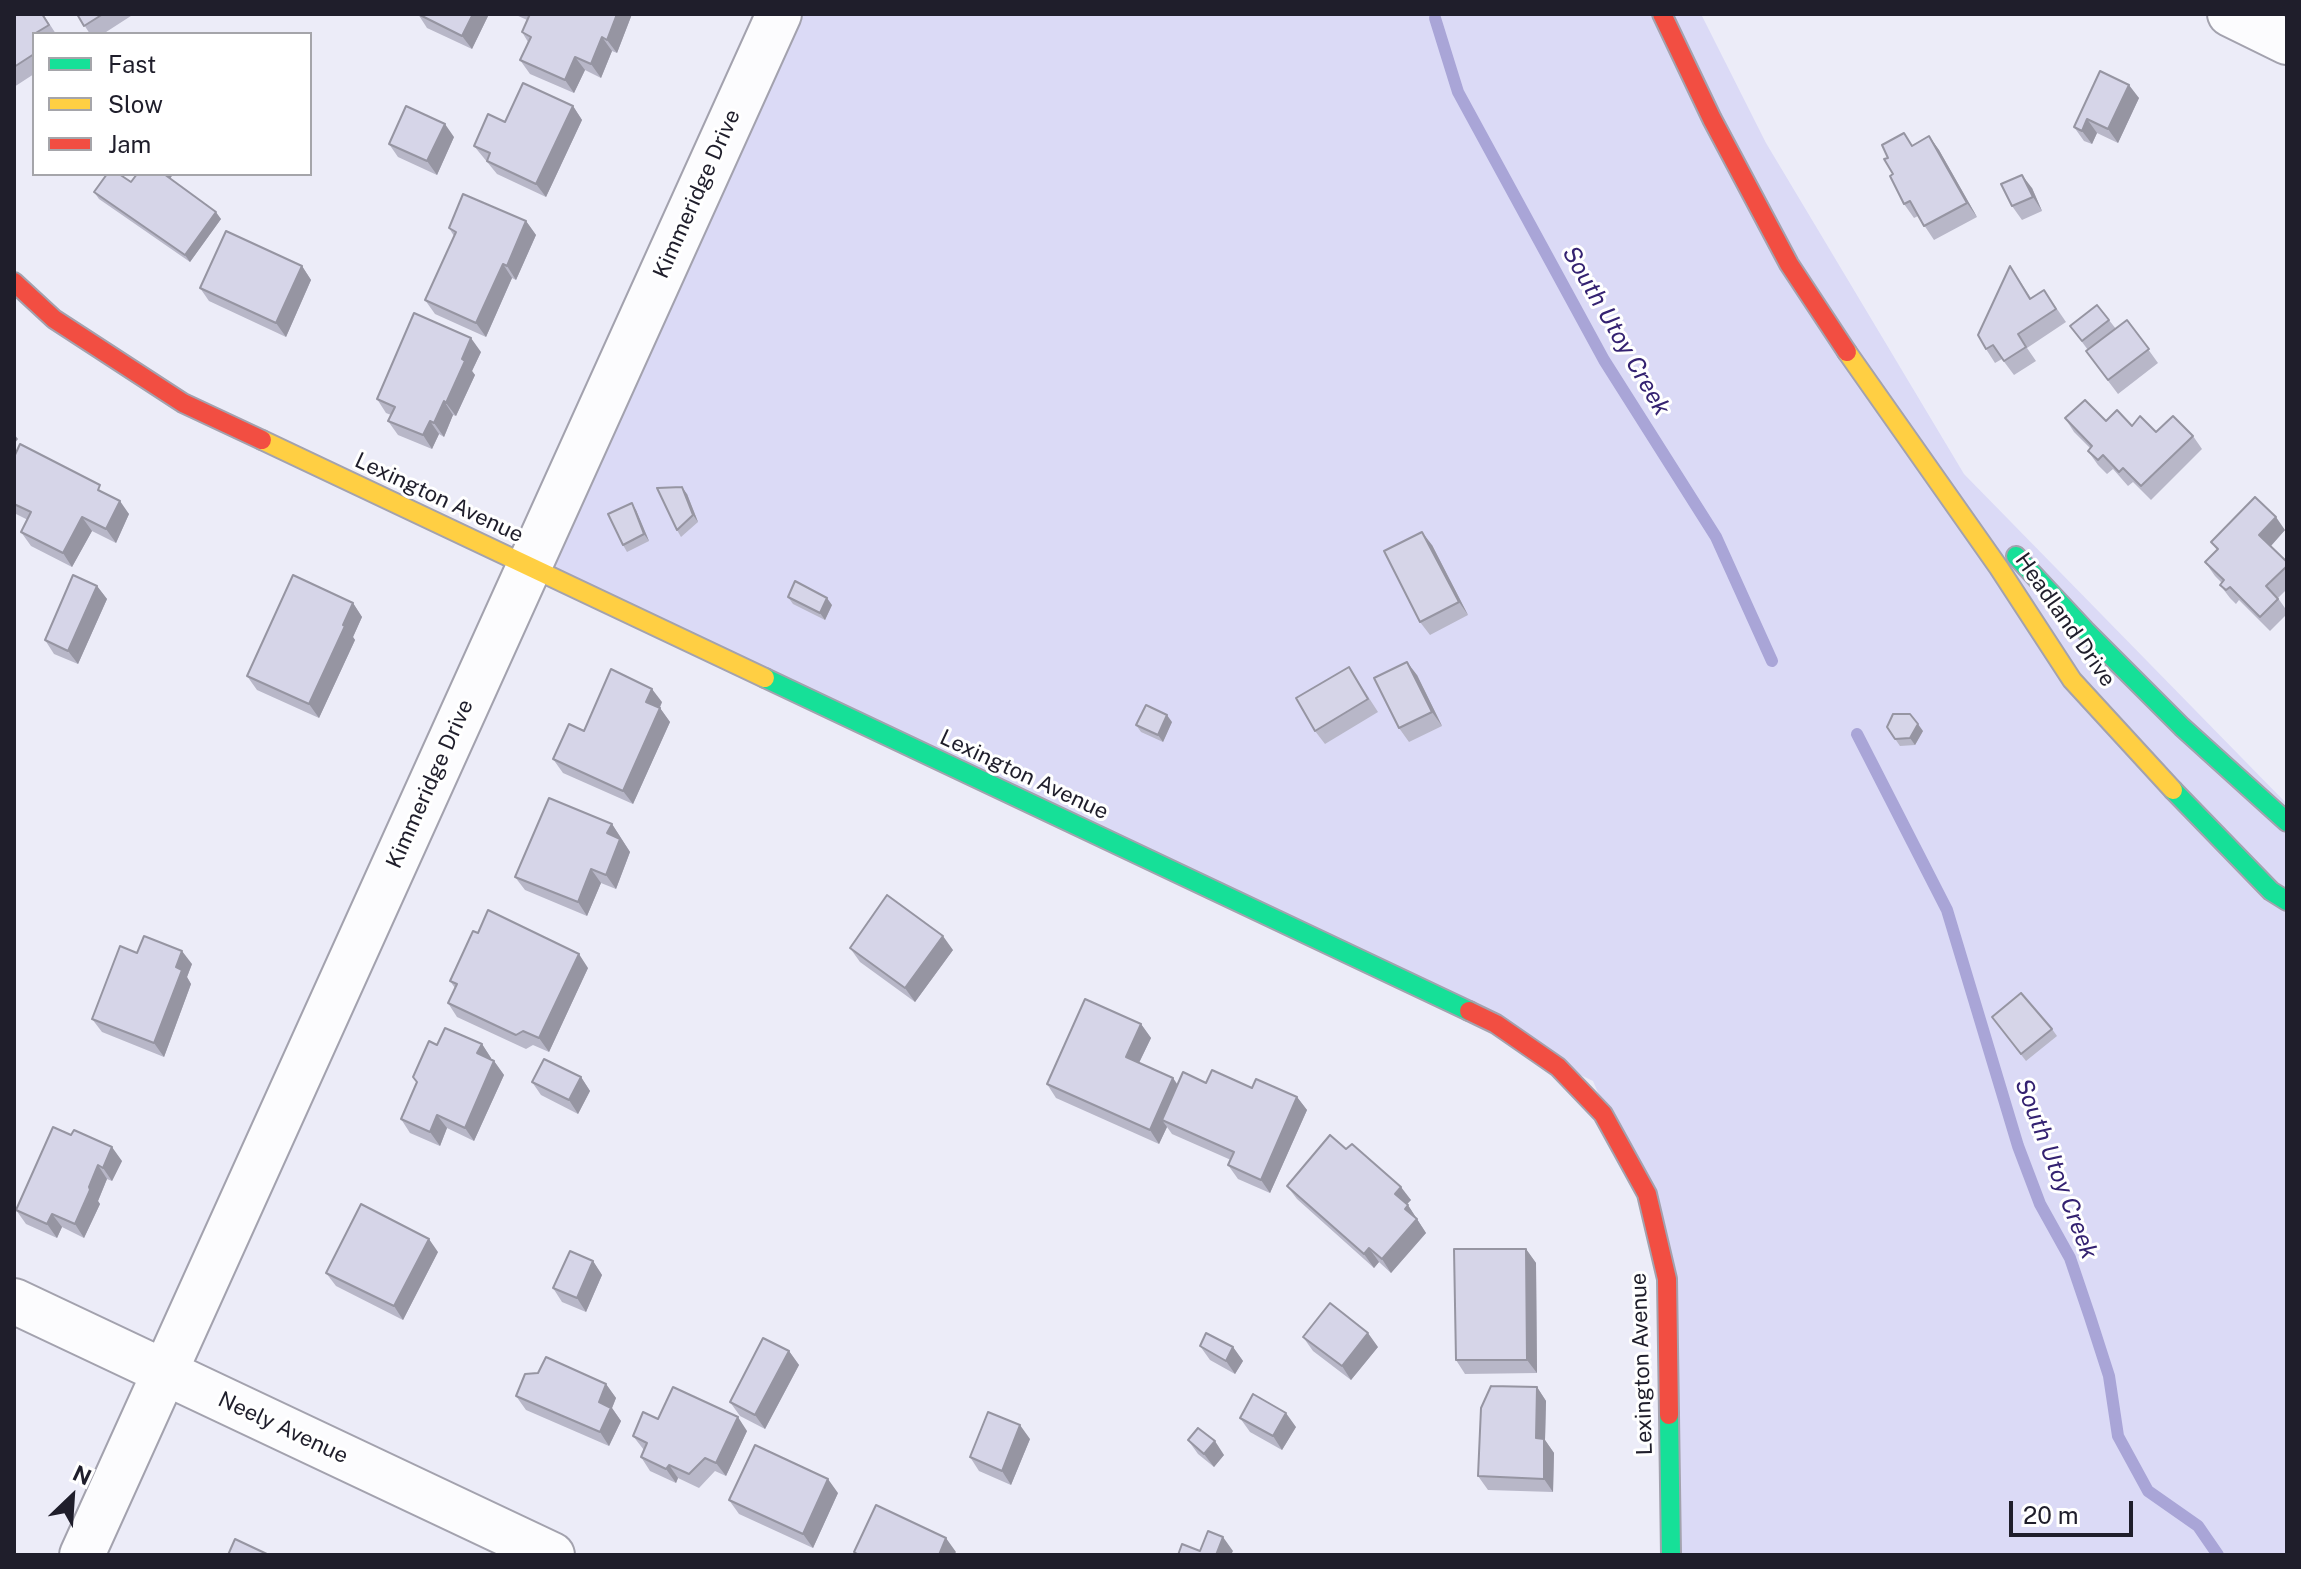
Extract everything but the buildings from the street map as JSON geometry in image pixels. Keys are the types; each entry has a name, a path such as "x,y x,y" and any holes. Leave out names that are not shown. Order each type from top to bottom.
{"street":[{"name":"Kimmeridge Drive","path":"82,1555 779,14"},
{"name":"Headland Drive","path":"1662,14 1712,119 1789,264 1864,377 1999,568 2072,680 2193,811 2271,891 2287,901"},
{"path":"2230,14 2287,42"},
{"name":"Lexington Avenue","path":"14,282 54,319 183,403 1496,1024 1558,1067 1603,1114 1647,1194 1667,1279 1671,1555"},
{"name":"Headland Drive","path":"1864,377 1993,531 2085,630 2182,727 2287,822"},
{"name":"Neely Avenue","path":"14,1301 552,1555"}],"shaded area":[{"path":"803,14 1701,14 1766,143 1964,474 2287,804 2287,1555 1671,1555 1672,1265 1593,1081 534,572"}],"waterway":[{"name":"South Utoy Creek","path":"1435,18 1458,92 1604,360 1716,537 1772,661"},
{"name":"South Utoy Creek","path":"1857,734 1947,910 2018,1146 2040,1204 2070,1258 2090,1317 2109,1376 2118,1436 2148,1491 2198,1526 2218,1555"}],"traffic: fast":[{"path":"2016,556 2182,727 2287,822"},
{"path":"765,678 1469,1011"},
{"path":"2173,790 2271,891 2287,901"},
{"path":"1669,1415 1671,1555"}],"traffic: slow":[{"path":"1847,352 1999,568 2072,680 2173,790"},
{"path":"262,440 765,678"}],"traffic: jam":[{"path":"1662,14 1712,119 1789,264 1847,352"},
{"path":"14,282 54,319 183,403 262,440"},
{"path":"1469,1011 1496,1024 1558,1067 1603,1114 1647,1194 1667,1279 1669,1415"}]}
